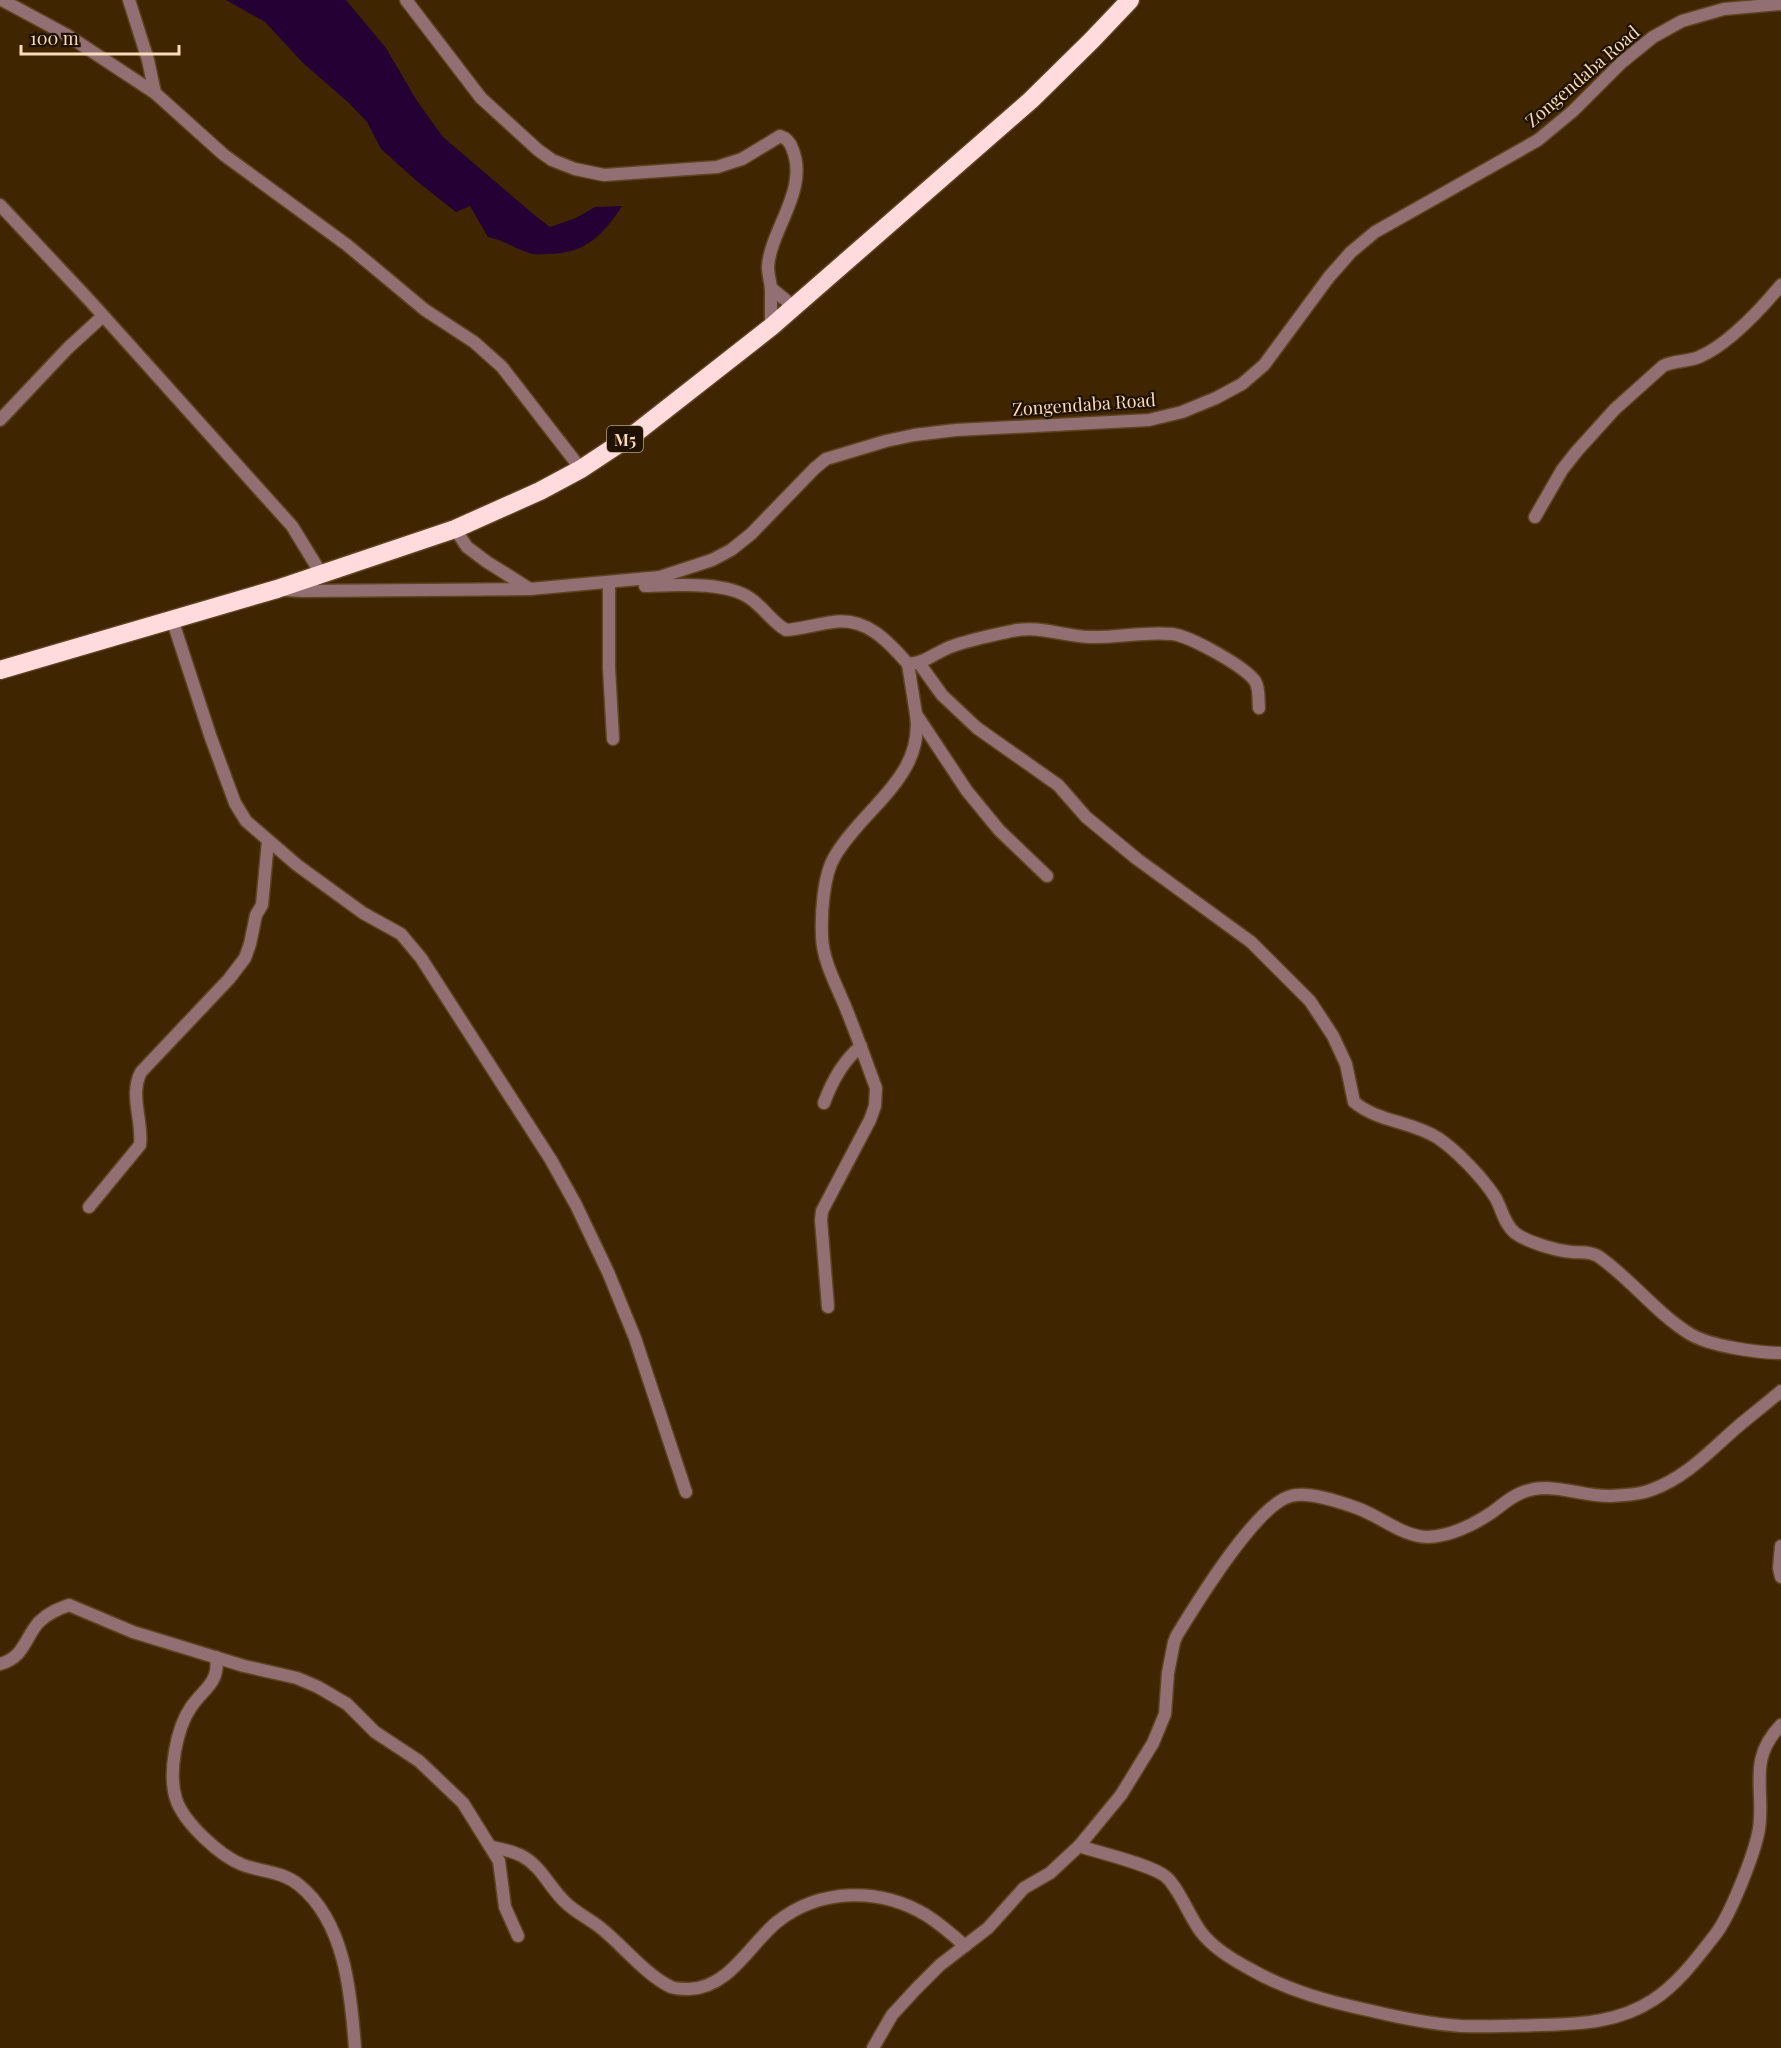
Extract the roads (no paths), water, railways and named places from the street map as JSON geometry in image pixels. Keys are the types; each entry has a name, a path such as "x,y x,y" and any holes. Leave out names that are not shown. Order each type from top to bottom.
{"highway":[{"name":"M5","path":"0,670 277,589 455,529 581,469 637,432 771,327 1030,100 1130,0"}],"street":[{"path":"2,0 67,35 155,93 224,155 346,245 424,310 474,342 502,367 581,469"},
{"path":"129,0 148,60 155,93"},
{"path":"406,0 481,98 538,150 552,160 575,169 604,175 717,167 742,159 780,136 785,138 791,144 797,170 792,200 768,267 771,288 771,327"},
{"name":"Zongendaba Road","path":"277,589 303,591 530,589 660,577 712,560 732,550 751,534 814,468 826,459 886,441 956,430 1149,420 1182,412 1242,384 1264,365 1329,277 1351,252 1375,232 1538,140 1573,111 1621,63 1653,37 1682,21 1724,9 1781,4"},
{"path":"0,205 292,526 322,575"},
{"path":"1535,517 1562,470 1615,408 1663,366 1697,358 1729,338 1781,285"},
{"path":"771,288 794,307"},
{"path":"0,420 68,348 103,316"},
{"path":"455,529 467,547 486,562 530,589"},
{"path":"627,581 638,586 720,587 750,597 774,624 786,630 836,621 861,624 887,640 914,663 942,695 977,729 1058,785 1086,817 1137,859 1251,942 1310,1001 1326,1024 1346,1064 1354,1101 1371,1113 1429,1133 1448,1145 1485,1183 1513,1232 1563,1251 1591,1252 1673,1322 1703,1340 1721,1345 1781,1353"},
{"path":"609,582 609,668 613,739"},
{"path":"172,619 211,738 235,803 246,821 297,865 363,913 401,934 421,958 551,1160 576,1205 635,1338 686,1492"},
{"path":"914,663 950,647 1014,630 1033,629 1109,638 1132,633 1173,634 1189,638 1202,645 1249,675 1258,688 1259,708"},
{"path":"828,1307 822,1211 870,1120 875,1106 876,1088 827,963 822,938 824,897 829,867 834,857 857,826 897,784 913,754 917,736 914,663"},
{"path":"916,714 987,817 1047,876"},
{"path":"89,1207 140,1145 140,1120 136,1096 137,1080 141,1072 229,979 245,958 256,915 262,905 268,842"},
{"path":"824,1103 832,1081 850,1056 861,1046"},
{"path":"873,2048 900,2006 940,1965 988,1928 1024,1888 1050,1873 1079,1846 1121,1795 1153,1743 1165,1714 1168,1672 1177,1635 1250,1529 1268,1510 1288,1496 1302,1494 1341,1503 1376,1515 1409,1533 1431,1537 1471,1525 1521,1493 1542,1488 1565,1489 1606,1496 1631,1495 1651,1490 1680,1476 1781,1391"},
{"path":"1781,1546 1779,1568 1781,1577"},
{"path":"0,1664 10,1661 26,1644 38,1623 54,1611 69,1605 133,1632 244,1666 297,1678 318,1687 347,1704 371,1729 419,1761 463,1803 499,1861 505,1907 518,1936"},
{"path":"216,1657 218,1668 216,1677 192,1705 179,1736 173,1788 177,1802 194,1829 217,1847 243,1865 287,1877 311,1897 327,1918 345,1969 355,2048"},
{"path":"1079,1846 1139,1864 1166,1876 1202,1934 1223,1953 1294,1990 1412,2020 1461,2026 1584,2024 1621,2015 1653,2001 1679,1978 1717,1933 1746,1869 1759,1828 1760,1764 1763,1749 1781,1725"},
{"path":"492,1847 522,1856 534,1864 565,1902 601,1928 631,1957 672,1988 691,1989 706,1986 736,1967 777,1923 801,1907 843,1895 868,1894 899,1903 925,1914 965,1946"}]}
